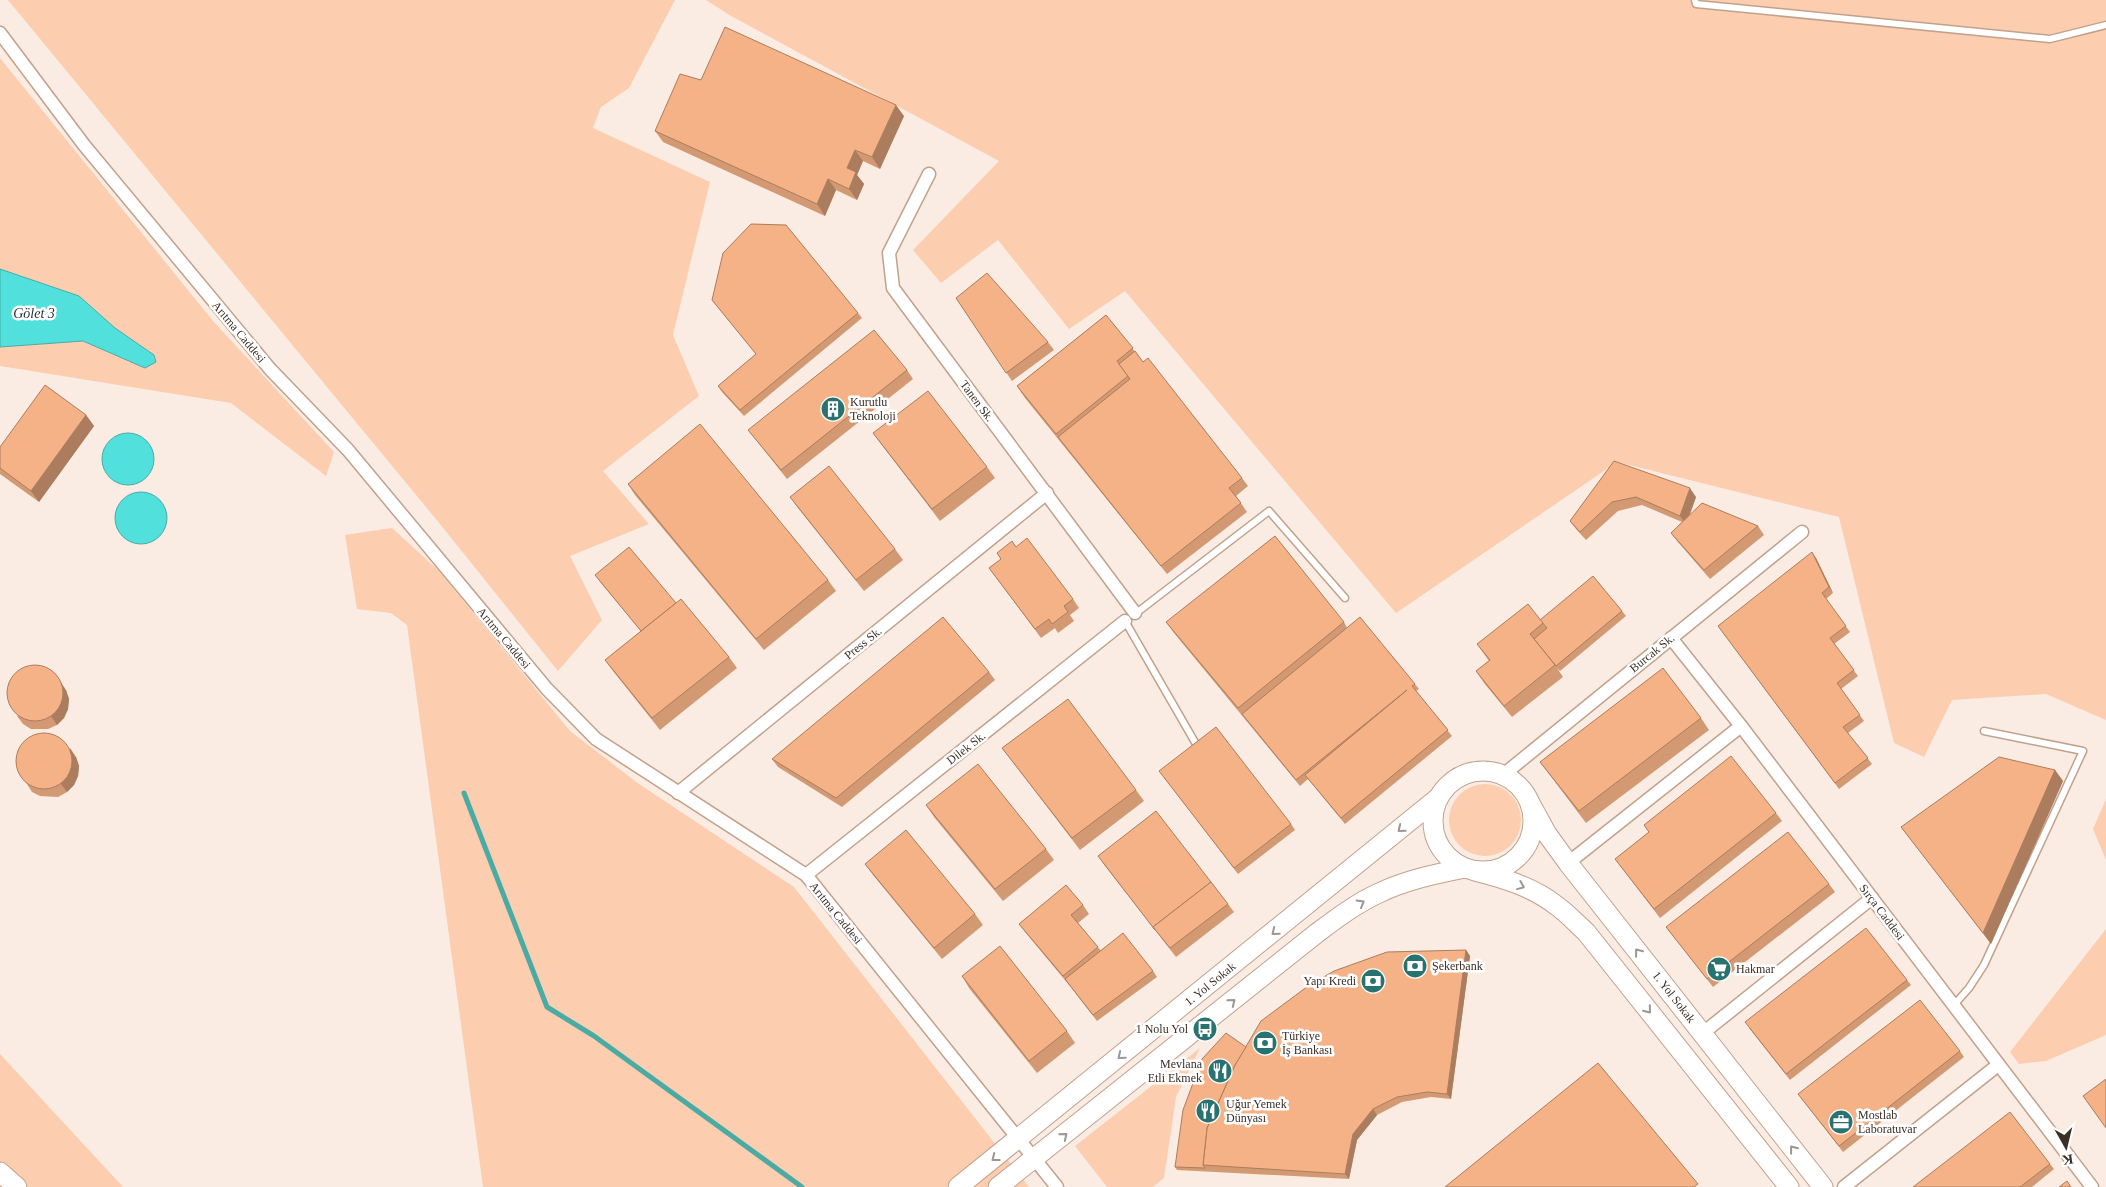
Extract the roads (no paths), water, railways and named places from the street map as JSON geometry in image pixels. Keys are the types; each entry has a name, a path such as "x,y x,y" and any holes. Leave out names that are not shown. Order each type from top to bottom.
{"main road":[{"name":"1. Yol Sokak","path":"958,1187 1438,798 1447,786 1460,777 1474,772 1489,772 1504,776 1515,782 1524,792 1547,834 1568,863 1823,1187"},
{"name":"1. Yol Sokak","path":"1438,798 1433,814 1434,831 1440,847 1450,860 1470,870 1501,878 1532,890 1556,905 1586,932 1790,1187"},
{"name":"1. Yol Sokak","path":"998,1187 1317,932 1345,912 1379,892 1413,880 1470,870 1488,871 1501,868 1515,861 1525,849 1532,835 1534,819 1530,803"},
{"path":"0,1172 16,1187"}],"street":[{"name":"Arıtma Caddesi","path":"0,34 84,145 270,369 348,450 547,689 596,739 806,875 1057,1187"},
{"name":"Tanen Sk.","path":"929,174 888,253 893,288 1047,492 1130,617"},
{"name":"Press Sk.","path":"678,792 1047,492"},
{"name":"Burcak Sk.","path":"1504,776 1802,532"},
{"name":"Dilek Sk.","path":"806,875 1130,617"},
{"name":"Sırça Caddesi","path":"1671,638 1741,726 2092,1187"},
{"path":"1568,863 1741,726"},
{"path":"1702,1033 1872,898"},
{"path":"1844,1187 1998,1065"}],"lane":[{"path":"1695,0 1696,4 2050,39 2106,25"},
{"path":"1196,744 1130,617 1269,511 1345,598"},
{"path":"1954,1005 1984,965 2082,752 1984,731"}],"water":[{"name":"Gölet 3","path":"0,269 79,296 115,328 154,355 156,362 145,368 83,341 0,347"},
{"path":"123,433 133,433 147,440 154,454 154,464 147,478 133,485 123,485 113,481 106,474 102,464 102,454 106,444 113,437"},
{"path":"136,492 146,492 156,496 163,503 167,518 163,533 156,540 146,544 136,544 126,540 119,533 115,523 115,513 119,503 126,496"}],"waterway":[{"path":"464,793 547,1007 594,1036 802,1187"}],"place":[{"name":"Kurutlu Teknoloji","path":"833,409"},
{"name":"Şekerbank","path":"1415,966"},
{"name":"Hakmar","path":"1719,969"},
{"name":"Yapı Kredi","path":"1373,981"},
{"name":"1 Nolu Yol","path":"1205,1029"},
{"name":"Türkiye İş Bankası","path":"1265,1043"},
{"name":"Mevlana Etli Ekmek","path":"1220,1071"},
{"name":"Uğur Yemek Dünyası","path":"1208,1111"},
{"name":"Mostlab Laboratuvar","path":"1841,1122"}]}
